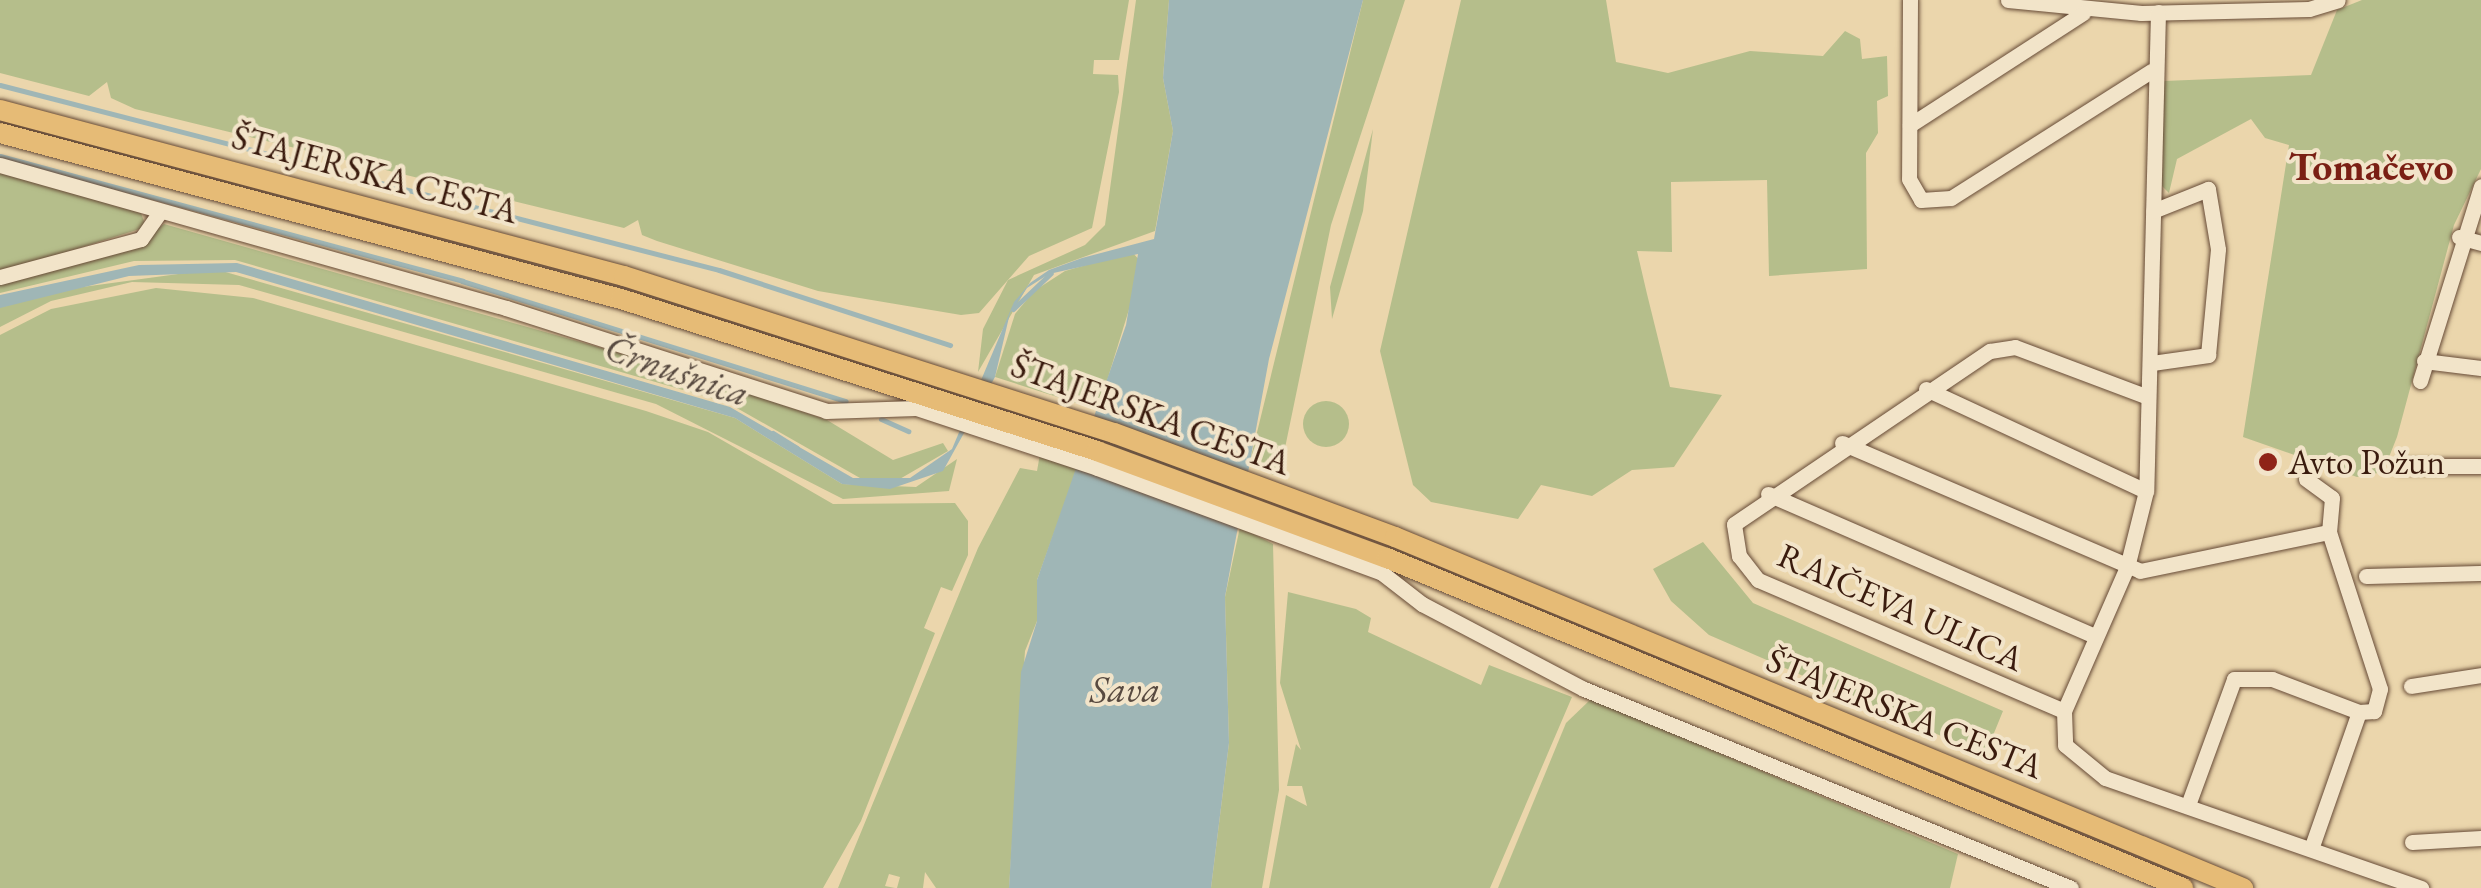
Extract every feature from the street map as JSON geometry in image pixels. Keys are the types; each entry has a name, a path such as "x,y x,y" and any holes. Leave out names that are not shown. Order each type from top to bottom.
{"main road":[{"name":"ŠTAJERSKA CESTA","path":"0,110 504,242 949,377 1395,538 2242,888"},
{"name":"ŠTAJERSKA CESTA","path":"0,133 492,262 940,406 1384,566 2183,888"}],"street":[{"path":"1910,0 1912,190 1942,201 2152,71"},
{"path":"2008,0 2082,12 2310,9 2338,0"},
{"path":"1910,125 2082,12"},
{"path":"2158,12 2152,71 2152,363 2146,491 2128,567 2094,636 2064,711 2065,745 2078,763 2421,888"},
{"path":"0,166 826,411 940,406"},
{"path":"2420,380 2459,236 2481,186"},
{"path":"2152,363 2208,355 2218,249 2208,189 2153,211"},
{"path":"0,277 141,239 160,212"},
{"path":"2459,236 2481,243"},
{"name":"RAIČEVA ULICA","path":"2064,711 1758,580 1733,532 1768,494 1842,443 1926,389 2005,346 2148,396"},
{"path":"2424,361 2481,368"},
{"path":"1926,389 2146,491"},
{"path":"1842,443 2128,567 2163,572 2329,532"},
{"path":"2400,466 2481,466"},
{"path":"2188,805 2240,674 2358,712 2374,711 2380,689 2329,532 2332,498 2306,479"},
{"name":"RAIČEVA ULICA","path":"1768,494 2094,636"},
{"path":"1384,566 1422,604 1584,689 2071,888"},
{"path":"2366,576 2481,573"},
{"path":"2411,686 2481,675"},
{"path":"2310,849 2358,712"},
{"path":"2412,842 2481,838"}],"green space":[{"path":"0,0 1129,0 1119,60 1094,60 1093,74 1118,75 1119,92 1092,228 1029,256 979,313 961,315 818,291 657,241 642,235 638,220 624,228 135,109 111,98 107,82 89,96 0,73"},
{"path":"1136,0 1169,0 1163,78 1173,131 1155,231 1034,275 978,372 983,329 1008,280 1085,245 1105,225"},
{"path":"1363,0 1405,0 1331,225 1279,477 1249,465"},
{"path":"1461,0 1606,0 1616,62 1668,73 1750,51 1823,56 1845,31 1860,39 1862,59 1887,56 1888,96 1877,101 1878,133 1866,153 1867,269 1769,276 1767,180 1671,182 1672,252 1637,251 1647,294 1670,387 1722,395 1674,467 1632,470 1592,496 1541,485 1518,519 1431,502 1413,485 1380,351"},
{"path":"2362,0 2481,0 2481,169 2454,225 2397,437 2383,472 2357,477 2243,437 2289,145 2265,138 2251,119 2177,159 2169,193 2162,186 2164,81 2311,75 2337,10"},
{"path":"1373,129 1363,211 1332,319 1330,287"},
{"path":"0,172 141,213 146,227 0,273"},
{"path":"164,224 676,369 827,420 893,460 943,443 948,451 898,480 860,478 728,403 235,260 134,261 0,293 0,281 130,248"},
{"path":"1132,252 1143,264 1098,410 995,377 1015,314 1034,291 1065,271"},
{"path":"215,269 735,418 842,484 916,487 957,459 949,491 843,499 656,404 239,285 132,282 51,301 0,327 0,306 53,291"},
{"path":"156,288 253,298 646,411 708,432 833,504 955,503 968,521 968,555 952,591 941,587 924,628 935,633 861,821 823,888 0,888 0,335 51,309"},
{"path":"1326,401 1342,408 1349,424 1342,440 1326,447 1310,440 1303,424 1310,408"},
{"path":"1040,454 1077,469 1037,580 1037,621 1025,651 1009,888 936,888 925,872 923,888 897,888 900,877 889,874 885,886 895,888 838,888 978,548 1020,468 1037,471"},
{"path":"1240,527 1273,544 1279,790 1262,888 1211,888 1229,743 1225,597"},
{"path":"1703,542 1753,603 2003,711 1985,755 1709,635 1671,601 1653,569"},
{"path":"1288,592 1356,609 1371,618 1368,632 1481,685 1489,665 1572,697 1490,888 1269,888 1286,795 1307,806 1302,786 1287,786 1296,744 1301,750 1280,683"},
{"path":"1591,699 1958,854 1950,888 1498,888 1566,723"}],"water":[{"name":"Sava","path":"1169,0 1363,0 1269,359 1225,597 1229,743 1211,888 1009,888 1021,672 1037,621 1037,580 1126,325 1138,254 1049,274 1027,288 1010,313 995,377 943,471 890,489 842,484 735,418 236,272 129,276 0,308 0,295 139,265 237,263 730,407 853,478 910,478 952,449 1014,302 1030,283 1049,270 1082,258 1154,239 1173,131 1163,78"}],"waterway":[{"path":"0,85 719,270 950,345"},
{"name":"Črnušnica","path":"0,156 462,281 846,401"},
{"path":"1013,309 1051,273"},
{"path":"881,419 908,431"},
{"path":"773,433 797,448"}],"place":[{"name":"Avto Požun","path":"2268,462"}],"district":[{"name":"Tomačevo","path":"2371,166"}]}
